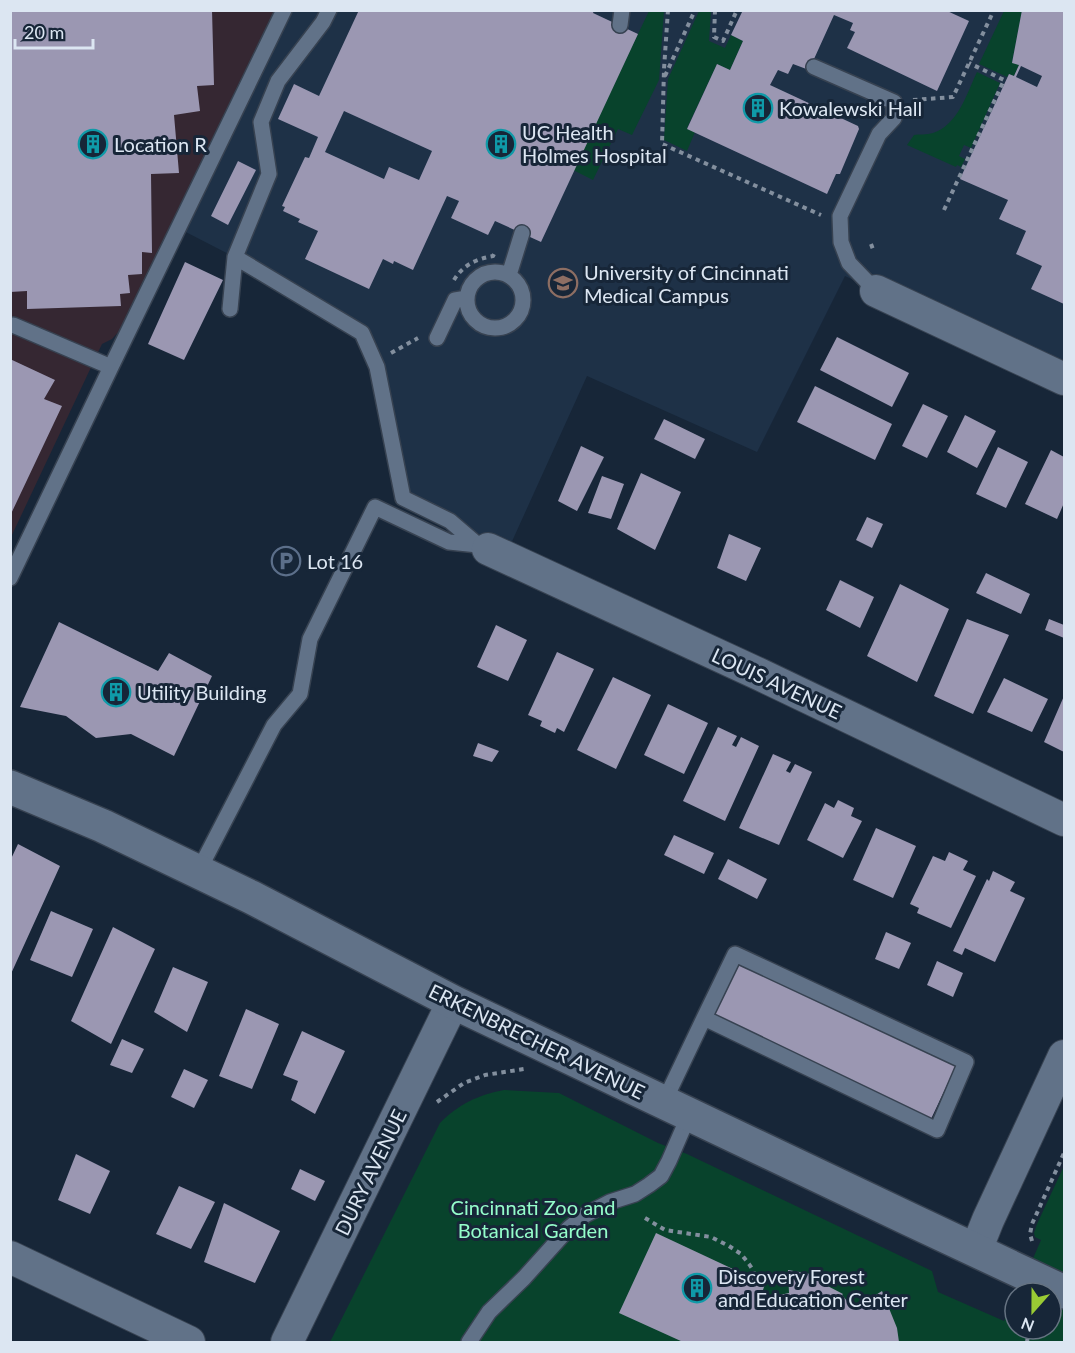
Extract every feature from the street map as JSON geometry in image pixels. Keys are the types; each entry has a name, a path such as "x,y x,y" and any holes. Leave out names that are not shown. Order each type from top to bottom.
{"street":[{"path":"876,291 1065,379"},
{"name":"LOUIS AVENUE","path":"483,547 761,675 1065,820"},
{"name":"ERKENBRECHER AVENUE","path":"10,787 103,826 251,897 453,1002 1065,1292"},
{"name":"DURY AVENUE","path":"287,1342 453,1002"},
{"path":"976,1250 1065,1056"},
{"path":"10,1257 189,1342"}],"lane":[{"path":"10,578 284,10"},
{"path":"230,309 235,257 269,174 261,122 278,81 323,22 329,10"},
{"path":"814,67 894,102 894,118 879,135 840,216 842,242 849,264 876,291"},
{"path":"509,275 522,233"},
{"path":"235,257 362,333 377,367 403,498 450,521 483,547"},
{"path":"500,272 516,281 522,289 524,299 518,317 511,324 492,329 475,320 469,312 467,298 470,286 476,279 483,274 500,272"},
{"path":"437,338 456,300 467,298"},
{"path":"12,326 111,367"},
{"path":"198,872 274,725 300,694 310,639 375,507 449,542 483,547"},
{"path":"469,1342 489,1312 524,1278 569,1228 585,1215 610,1202 634,1194 661,1176 669,1161 677,1108 704,1018 735,954 966,1062 937,1130 704,1018"}],"path":[{"path":"668,10 663,80 662,144 821,214"},
{"path":"663,80 695,10"},
{"path":"715,10 714,36 723,41 737,10"},
{"path":"894,102 953,97 994,10"},
{"path":"944,210 1004,80 969,63"},
{"path":"871,244 874,252"},
{"path":"436,1103 464,1083 485,1075 531,1068"},
{"path":"1032,1241 1030,1233 1032,1224 1065,1153"},
{"path":"645,1218 665,1230 711,1237 729,1246 741,1254 749,1264 755,1280"}],"shaded area":[{"name":"Location R","path":"11,11 277,11 122,328 112,339 102,344 11,537"},
{"name":"University of Cincinnati Medical Campus","path":"284,11 1064,11 1064,379 845,276 757,452 587,376 509,548 412,503 368,331 353,318 178,228"}],"green space":[{"path":"649,11 664,11 659,80 632,135 618,129 593,180 573,170"},
{"path":"699,11 711,11 709,41 725,48 731,35 743,41 730,70 717,64 687,128 695,132 687,151 664,140 668,79"},
{"path":"1004,11 1022,11 1012,62 1019,65 1014,76 1009,74 1007,77 979,64"},
{"path":"977,72 1000,83 971,148 964,145 959,156 965,159 961,167 957,165 956,167 907,145 914,135 933,133 949,123 961,107"},
{"name":"Cincinnati Zoo and Botanical Garden","path":"504,1090 559,1093 658,1143 687,1154 932,1271 938,1292 1003,1321 1003,1341 1063,1341 1063,1281 1023,1281 1041,1240 1035,1237 1034,1233 1037,1224 1064,1166 1064,1342 330,1342 440,1123 469,1101"}],"building":[{"name":"Location R","path":"10,10 212,10 214,85 197,86 200,111 174,115 179,173 151,174 152,253 142,252 142,274 128,275 130,293 120,294 121,306 27,309 27,291 10,292"},
{"name":"UC Health Holmes Hospital","path":"359,10 594,10 593,13 638,34 541,242 495,221 488,235 451,218 459,201 447,196 413,270 394,261 393,264 383,259 369,289 305,259 318,231 298,222 300,219 283,211 285,207 282,206 305,157 309,158 318,137 278,119 294,84 319,96","holes":["344,111 432,151 419,180 389,167 384,179 325,152"]},
{"name":"Kowalewski Hall","path":"743,10 945,10 969,21 937,91 847,48 855,32 850,30 853,23 834,15 809,70 793,64 788,74 778,70 770,85 858,126 859,129 840,174 836,174 827,194 687,129 717,64 730,70 743,41 731,35"},
{"path":"1022,10 1064,10 1064,304 1031,289 1042,266 1016,254 1026,231 999,219 1008,200 960,179 1009,74 1014,76 1019,65 1012,63","holes":["1021,66 1042,76 1037,87 1016,77"]},
{"path":"238,161 256,170 228,225 211,216"},
{"path":"185,262 223,280 184,360 148,344"},
{"path":"837,337 909,373 892,407 820,370"},
{"path":"10,359 55,380 44,399 62,406 10,516"},
{"path":"815,386 892,424 875,460 797,422"},
{"path":"923,404 948,416 927,458 902,446"},
{"path":"965,415 996,431 977,468 947,452"},
{"path":"664,419 705,439 695,459 654,439"},
{"path":"581,446 604,457 577,511 558,501"},
{"path":"998,447 1028,462 1006,508 976,494"},
{"path":"1051,450 1064,457 1064,503 1057,519 1025,504"},
{"path":"641,473 681,492 655,550 617,529"},
{"path":"602,476 624,484 611,519 588,513"},
{"path":"867,517 883,524 872,548 856,540"},
{"path":"729,534 761,548 746,581 717,568"},
{"path":"986,573 1030,594 1021,614 976,593"},
{"path":"840,580 874,597 860,628 826,610"},
{"path":"900,584 949,609 917,682 867,656"},
{"path":"967,619 1009,635 973,714 934,696"},
{"path":"1049,619 1064,625 1064,638 1045,630"},
{"name":"Utility Building","path":"59,622 158,671 169,653 212,676 174,756 131,734 96,738 66,716 20,707"},
{"path":"496,625 527,640 508,681 477,667"},
{"path":"557,652 594,669 564,732 557,728 555,733 540,726 542,721 528,715"},
{"path":"613,677 651,695 616,769 577,750"},
{"path":"1004,678 1048,699 1032,732 987,712"},
{"path":"1064,696 1064,752 1044,742"},
{"path":"668,704 708,723 684,774 644,755"},
{"path":"718,727 737,736 732,745 736,747 741,737 759,746 725,821 683,801"},
{"path":"478,743 499,751 492,762 473,756"},
{"path":"773,754 791,762 786,771 790,773 795,764 812,772 779,845 739,828"},
{"path":"838,800 854,808 851,816 862,821 843,858 807,840 825,803 834,808"},
{"path":"876,828 916,846 893,898 853,880"},
{"path":"674,835 714,853 704,874 664,855"},
{"path":"18,844 60,866 10,976 10,861"},
{"path":"949,852 968,861 963,870 976,876 951,928 917,913 919,908 910,904 933,856 945,861"},
{"path":"728,859 767,879 757,899 718,879"},
{"path":"993,871 1015,882 1010,891 1025,898 995,962 965,948 962,955 953,951"},
{"path":"51,911 93,929 72,977 30,960"},
{"path":"113,927 155,949 111,1044 71,1021"},
{"path":"886,932 911,943 899,969 875,959"},
{"path":"937,961 963,973 953,997 927,985"},
{"path":"738,963 956,1066 931,1119 713,1016"},
{"path":"173,967 208,982 187,1032 154,1012"},
{"path":"246,1009 279,1024 252,1089 219,1076"},
{"path":"302,1031 345,1051 315,1114 291,1100 298,1081 283,1075"},
{"path":"122,1039 144,1049 132,1073 110,1065"},
{"path":"184,1069 208,1080 194,1108 171,1097"},
{"path":"76,1154 110,1171 90,1214 58,1200"},
{"path":"300,1169 325,1181 315,1201 291,1189"},
{"path":"179,1186 215,1202 191,1249 156,1234"},
{"path":"224,1203 280,1231 255,1283 204,1262"},
{"name":"Discovery Forest and Education Center","path":"656,1233 765,1284 762,1293 770,1297 789,1293 788,1270 822,1276 820,1282 843,1294 854,1309 882,1291 897,1328 899,1342 683,1342 619,1313"}],"place":[{"name":"Kowalewski Hall","path":"758,108"},
{"name":"Location R","path":"93,144"},
{"name":"UC Health Holmes Hospital","path":"501,144"},
{"name":"University of Cincinnati Medical Campus","path":"563,283"},
{"name":"Lot 16","path":"286,561"},
{"name":"Utility Building","path":"116,692"},
{"name":"Discovery Forest and Education Center","path":"697,1288"}]}
